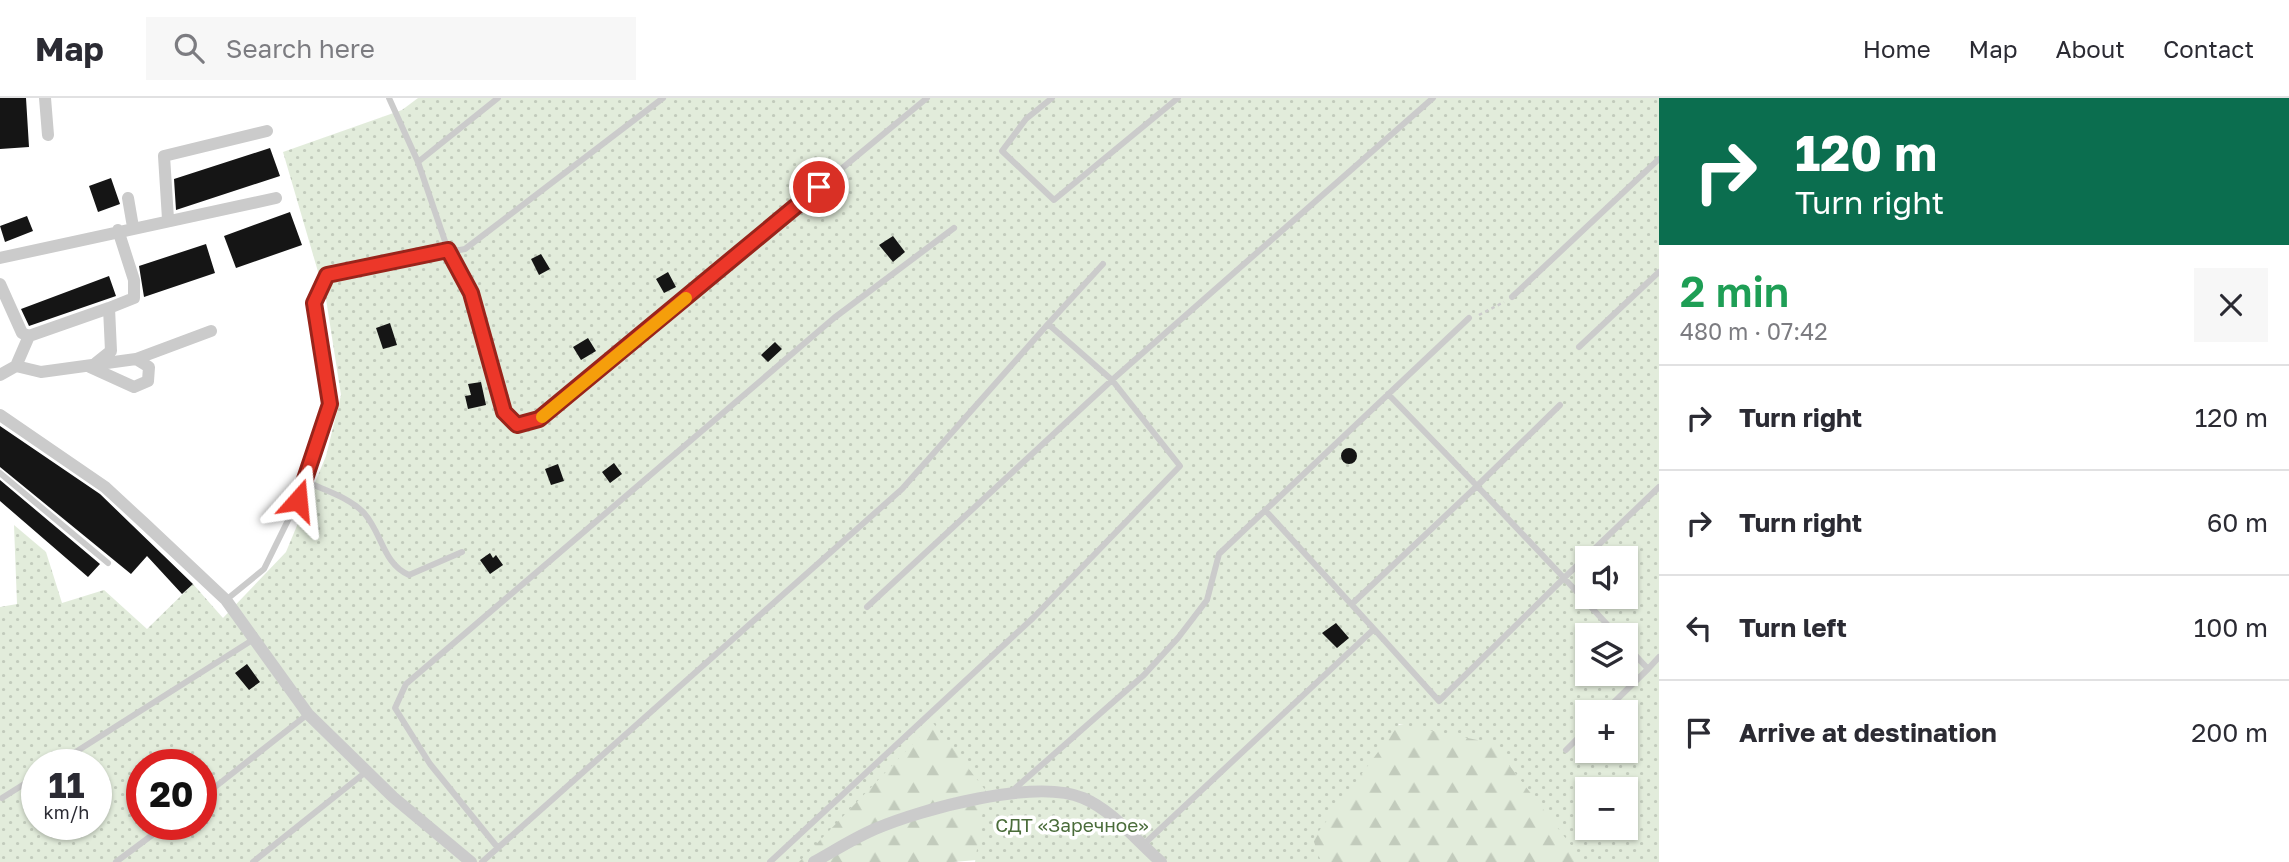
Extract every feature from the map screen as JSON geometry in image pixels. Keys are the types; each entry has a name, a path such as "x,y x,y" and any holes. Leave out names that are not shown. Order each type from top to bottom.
{"street":[{"path":"45,98 48,135"},
{"path":"168,219 164,156 267,131"},
{"path":"128,198 133,226"},
{"path":"0,258 133,226 276,198"},
{"path":"0,375 16,366 29,337 134,299 134,280 118,230"},
{"path":"0,284 22,333 29,337"},
{"path":"90,367 111,351 108,308"},
{"path":"16,366 41,372 136,359 211,331"},
{"path":"90,367 134,387 148,381 149,366 136,359"},
{"path":"0,415 105,488 226,600 308,713 367,771 471,862"},
{"path":"814,862 874,829 928,811 1008,794 1067,793 1084,798 1103,810 1161,862"}],"lane":[{"path":"389,98 418,162 448,250 471,293 504,412 517,425 539,419 927,98"},
{"path":"418,162 498,98"},
{"path":"226,600 264,569 304,481 330,404 314,303 327,275 448,250 465,249 663,98"},
{"path":"1052,98 1026,119 1002,151 1054,200 1178,98"},
{"path":"867,607 1112,380 1433,98"},
{"path":"1512,297 1659,159"},
{"path":"498,848 430,764 395,708 406,684 823,326 954,228"},
{"path":"482,862 902,489 1103,264"},
{"path":"1578,347 1659,272"},
{"path":"1008,794 1144,675 1178,638 1207,600 1219,554 1469,318"},
{"path":"770,862 1033,618 1180,466 1112,380 1048,324"},
{"path":"1388,394 1606,623"},
{"path":"1353,603 1560,405"},
{"path":"0,473 108,563"},
{"path":"304,481 351,503 364,513 397,570 409,575 462,552"},
{"path":"1265,510 1353,603 1439,701 1659,487"},
{"path":"1143,846 1374,629"},
{"path":"80,749 254,639"},
{"path":"1616,700 1659,657"},
{"path":"1638,658 1648,669"},
{"path":"217,786 308,713"},
{"path":"1566,750 1575,741"},
{"path":"253,862 367,771"},
{"path":"2,798 21,786"},
{"path":"116,862 146,840"}],"path":[{"path":"1469,318 1512,297"}],"green space":[{"name":"СДТ «Заречное»","path":"418,98 1659,98 1659,862 1584,862 1492,743 1399,724 1313,839 1321,862 975,862 986,791 933,723 799,862 0,862 0,607 17,604 14,525 46,552 62,603 104,590 147,629 193,584 223,618 286,552 326,456 341,395 326,299 283,152 402,110"},
{"path":"1000,660 1010,857 954,862 788,862 863,786"},
{"path":"1409,724 1505,734 1585,862 1310,862 1303,845 1387,726"}],"building":[{"path":"0,98 26,98 29,147 0,149"},
{"path":"270,148 280,176 176,210 174,179"},
{"path":"111,178 120,204 98,212 89,186"},
{"path":"290,212 302,245 236,268 224,236"},
{"path":"27,216 33,231 5,242 0,226"},
{"path":"893,236 905,252 893,262 879,245"},
{"path":"206,244 215,273 144,297 139,266"},
{"path":"541,254 550,269 539,275 531,259"},
{"path":"668,272 676,287 664,293 656,279"},
{"path":"109,276 116,296 29,326 21,309"},
{"path":"390,323 397,345 383,349 376,328"},
{"path":"588,338 596,351 581,360 573,347"},
{"path":"775,342 782,349 768,362 761,355"},
{"path":"481,382 486,405 468,409 465,396 471,395 468,384"},
{"path":"0,426 100,494 193,584 182,594 147,556 131,574 0,467"},
{"path":"1346,448 1352,448 1357,456 1355,462 1346,464 1341,459 1341,453"},
{"path":"614,463 622,474 610,483 602,472"},
{"path":"558,464 564,481 551,485 545,469"},
{"path":"0,480 100,564 88,577 0,501"},
{"path":"490,553 493,558 496,555 503,565 490,574 480,560"},
{"path":"1336,623 1349,638 1337,648 1322,633"},
{"path":"247,664 260,682 249,690 235,673"}],"slow traffic":[{"path":"542,417 686,298"}],"route":[{"path":"298,500 330,404 314,303 327,275 448,250 471,293 504,412 517,425 539,419 819,187"}]}
